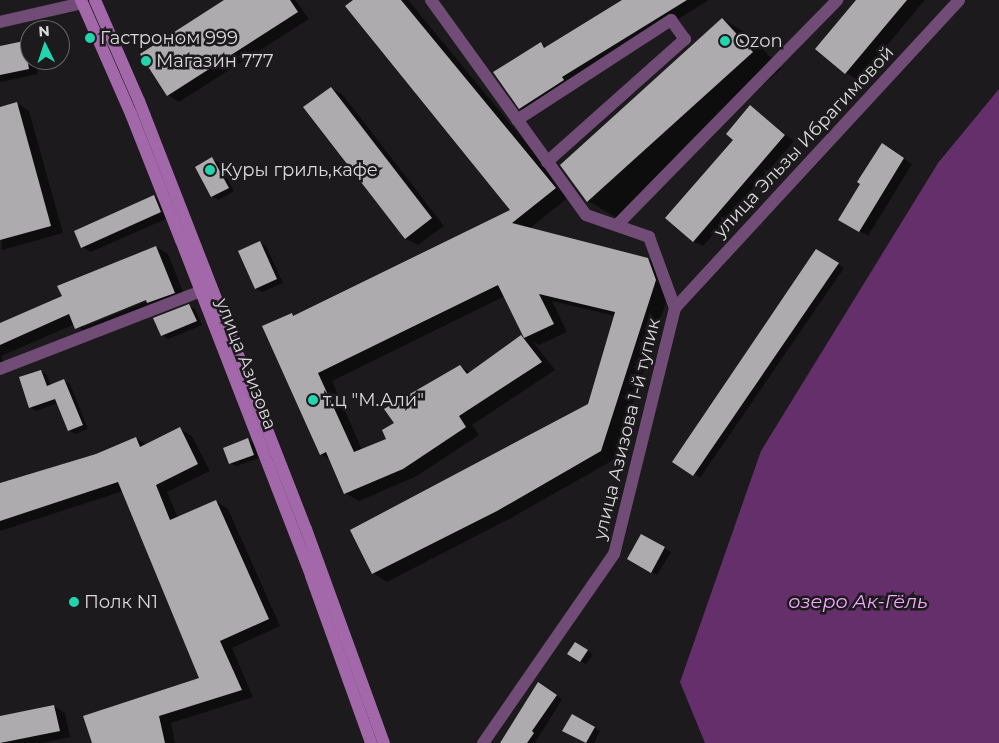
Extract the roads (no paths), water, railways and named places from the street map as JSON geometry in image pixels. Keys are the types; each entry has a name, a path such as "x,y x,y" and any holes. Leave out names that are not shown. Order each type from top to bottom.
{"main road":[{"name":"улица Азизова","path":"86,1 311,576 371,743"},
{"name":"улица Азизова","path":"86,1 139,101 306,529 384,743"}],"street":[{"name":"улица Азизова 1-й тупик","path":"432,0 586,215 649,237 675,308 614,554 483,743"},
{"path":"618,225 837,0"},
{"name":"улица Эльзы Ибрагимовой","path":"675,308 959,0"},
{"path":"0,22 86,1"},
{"path":"518,120 671,20 685,40 547,162"},
{"path":"0,369 199,292"}],"water":[{"name":"озеро Ак-Гёль","path":"999,89 999,743 705,743 680,682 761,451 938,163"}],"place":[{"name":"Гастроном 999","path":"90,38"},
{"name":"Ozon","path":"725,41"},
{"name":"Магазин 777","path":"146,61"},
{"name":"Куры гриль,кафе","path":"210,170"},
{"name":"т.ц \"М.Али\"","path":"313,400"},
{"name":"Полк N1","path":"74,602"}]}
